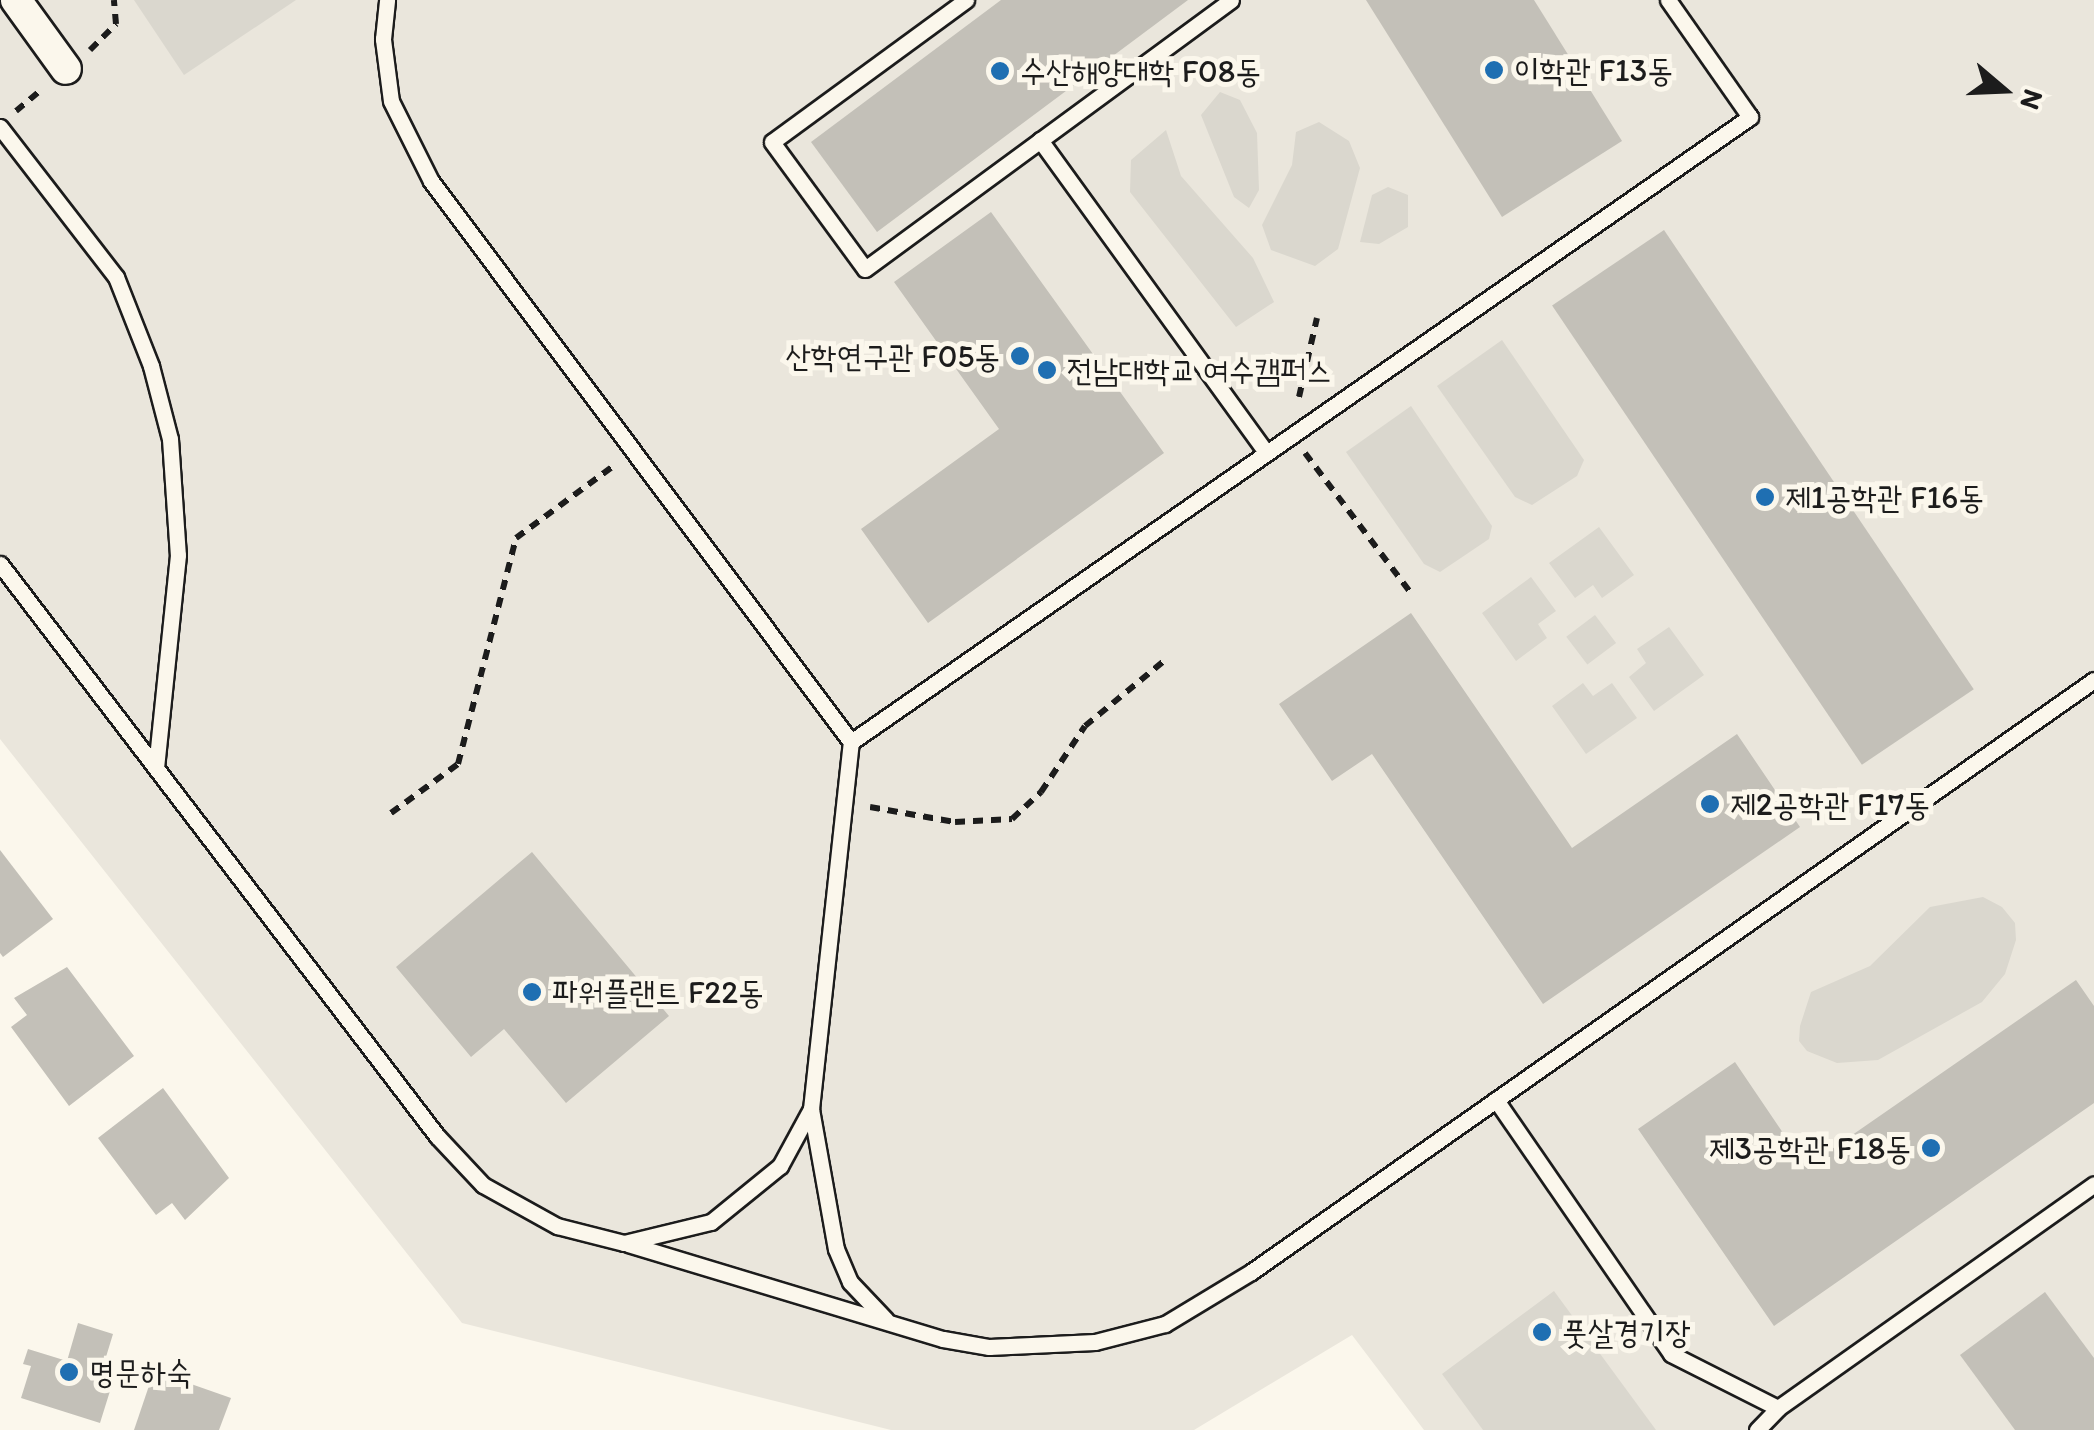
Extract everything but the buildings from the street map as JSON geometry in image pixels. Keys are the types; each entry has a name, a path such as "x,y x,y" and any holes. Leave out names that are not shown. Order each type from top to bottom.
{"street":[{"path":"16,0 66,69"}],"lane":[{"path":"387,0 384,71 407,142 851,742 811,1109 836,1249 850,1282 888,1322"},
{"path":"966,0 772,142 865,268 1231,0"},
{"path":"851,742 1750,116 1668,0"},
{"path":"0,126 116,277 151,366 170,439 177,574 156,768"},
{"path":"1040,140 1266,452"},
{"path":"0,564 467,1171 534,1216 943,1339 1013,1348 1095,1342 1165,1324 1496,1100 2094,680"},
{"path":"1496,1100 1671,1354 1778,1408"},
{"path":"624,1243 696,1228 749,1196 780,1166 811,1109"},
{"path":"1757,1430 1778,1408 2094,1184"}],"path":[{"path":"112,32 114,0"},
{"path":"0,126 66,69"},
{"path":"1302,381 1317,318"},
{"path":"1291,435 1413,596"},
{"path":"391,813 458,764 516,538 634,451"},
{"path":"844,802 955,822 1012,820 1041,792 1085,726 1165,660"}],"shaded area":[{"name":"전남대학교 여수캠퍼스","path":"0,0 2094,0 2094,1430 1424,1430 1352,1335 1194,1430 891,1430 462,1323 0,739"},
{"path":"134,0 296,0 184,75"},
{"path":"1220,92 1240,100 1257,133 1259,190 1249,208 1234,197 1201,115"},
{"path":"1319,122 1349,141 1360,168 1338,249 1315,266 1271,250 1262,225 1292,165 1296,132"},
{"path":"1166,130 1181,176 1253,258 1274,302 1236,327 1130,192 1131,160"},
{"path":"1388,187 1408,195 1408,227 1379,244 1360,242 1372,195"},
{"path":"1502,340 1584,460 1577,476 1532,505 1515,497 1437,386"},
{"path":"1411,406 1492,526 1489,539 1440,572 1424,564 1346,452"},
{"path":"1599,527 1634,575 1602,598 1593,585 1575,598 1549,563"},
{"path":"1531,577 1556,611 1538,624 1547,638 1516,661 1482,613"},
{"path":"1595,615 1616,643 1587,665 1566,637"},
{"path":"1669,627 1704,675 1654,711 1629,677 1646,663 1637,649"},
{"path":"1583,683 1593,696 1612,683 1637,718 1586,754 1552,706"},
{"path":"1983,897 2002,907 2015,923 2016,940 2005,974 1982,1002 1878,1060 1837,1063 1807,1051 1799,1041 1800,1026 1811,992 1870,966 1930,907"},
{"name":"풋살경기장","path":"1554,1291 1656,1430 1483,1430 1442,1374"}],"place":[{"name":"이학관 F13동","path":"1494,70"},
{"name":"수산해양대학 F08동","path":"1000,71"},
{"name":"산학연구관 F05동","path":"1020,356"},
{"name":"전남대학교 여수캠퍼스","path":"1047,370"},
{"name":"제1공학관 F16동","path":"1765,497"},
{"name":"제2공학관 F17동","path":"1710,804"},
{"name":"파워플랜트 F22동","path":"532,992"},
{"name":"제3공학관 F18동","path":"1931,1148"},
{"name":"풋살경기장","path":"1542,1332"},
{"name":"명문하숙","path":"69,1372"}]}
